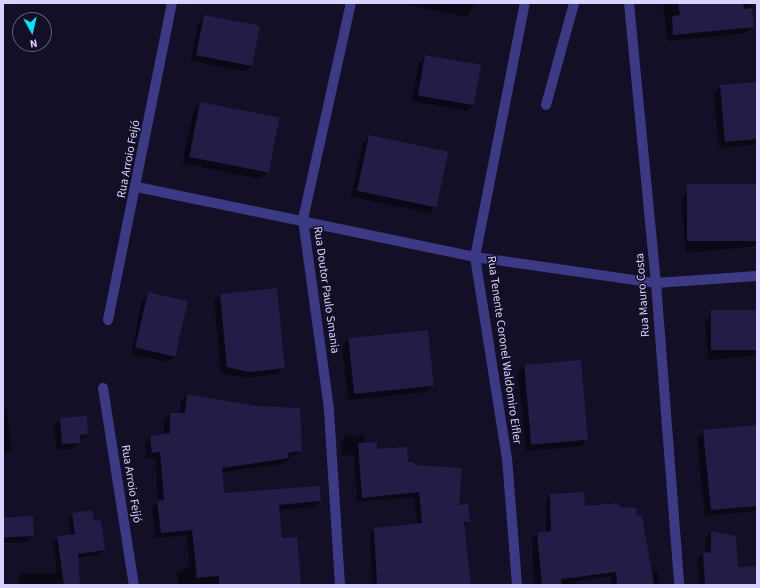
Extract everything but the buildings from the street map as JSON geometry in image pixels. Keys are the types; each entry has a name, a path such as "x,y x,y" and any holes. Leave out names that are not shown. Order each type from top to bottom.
{"street":[{"name":"Rua Arroio Feijó","path":"108,320 137,186 172,3"},
{"name":"Rua Doutor Paulo Smania","path":"340,585 329,409 303,219 351,3"},
{"name":"Rua Tenente Coronel Waldomiro Eifler","path":"517,585 507,459 475,257 525,3"},
{"path":"546,105 574,3"},
{"name":"Rua Mauro Costa","path":"629,3 656,283 678,585"},
{"path":"137,186 303,219 475,257 656,283 757,276"},
{"name":"Rua Arroio Feijó","path":"103,388 134,585"}]}
